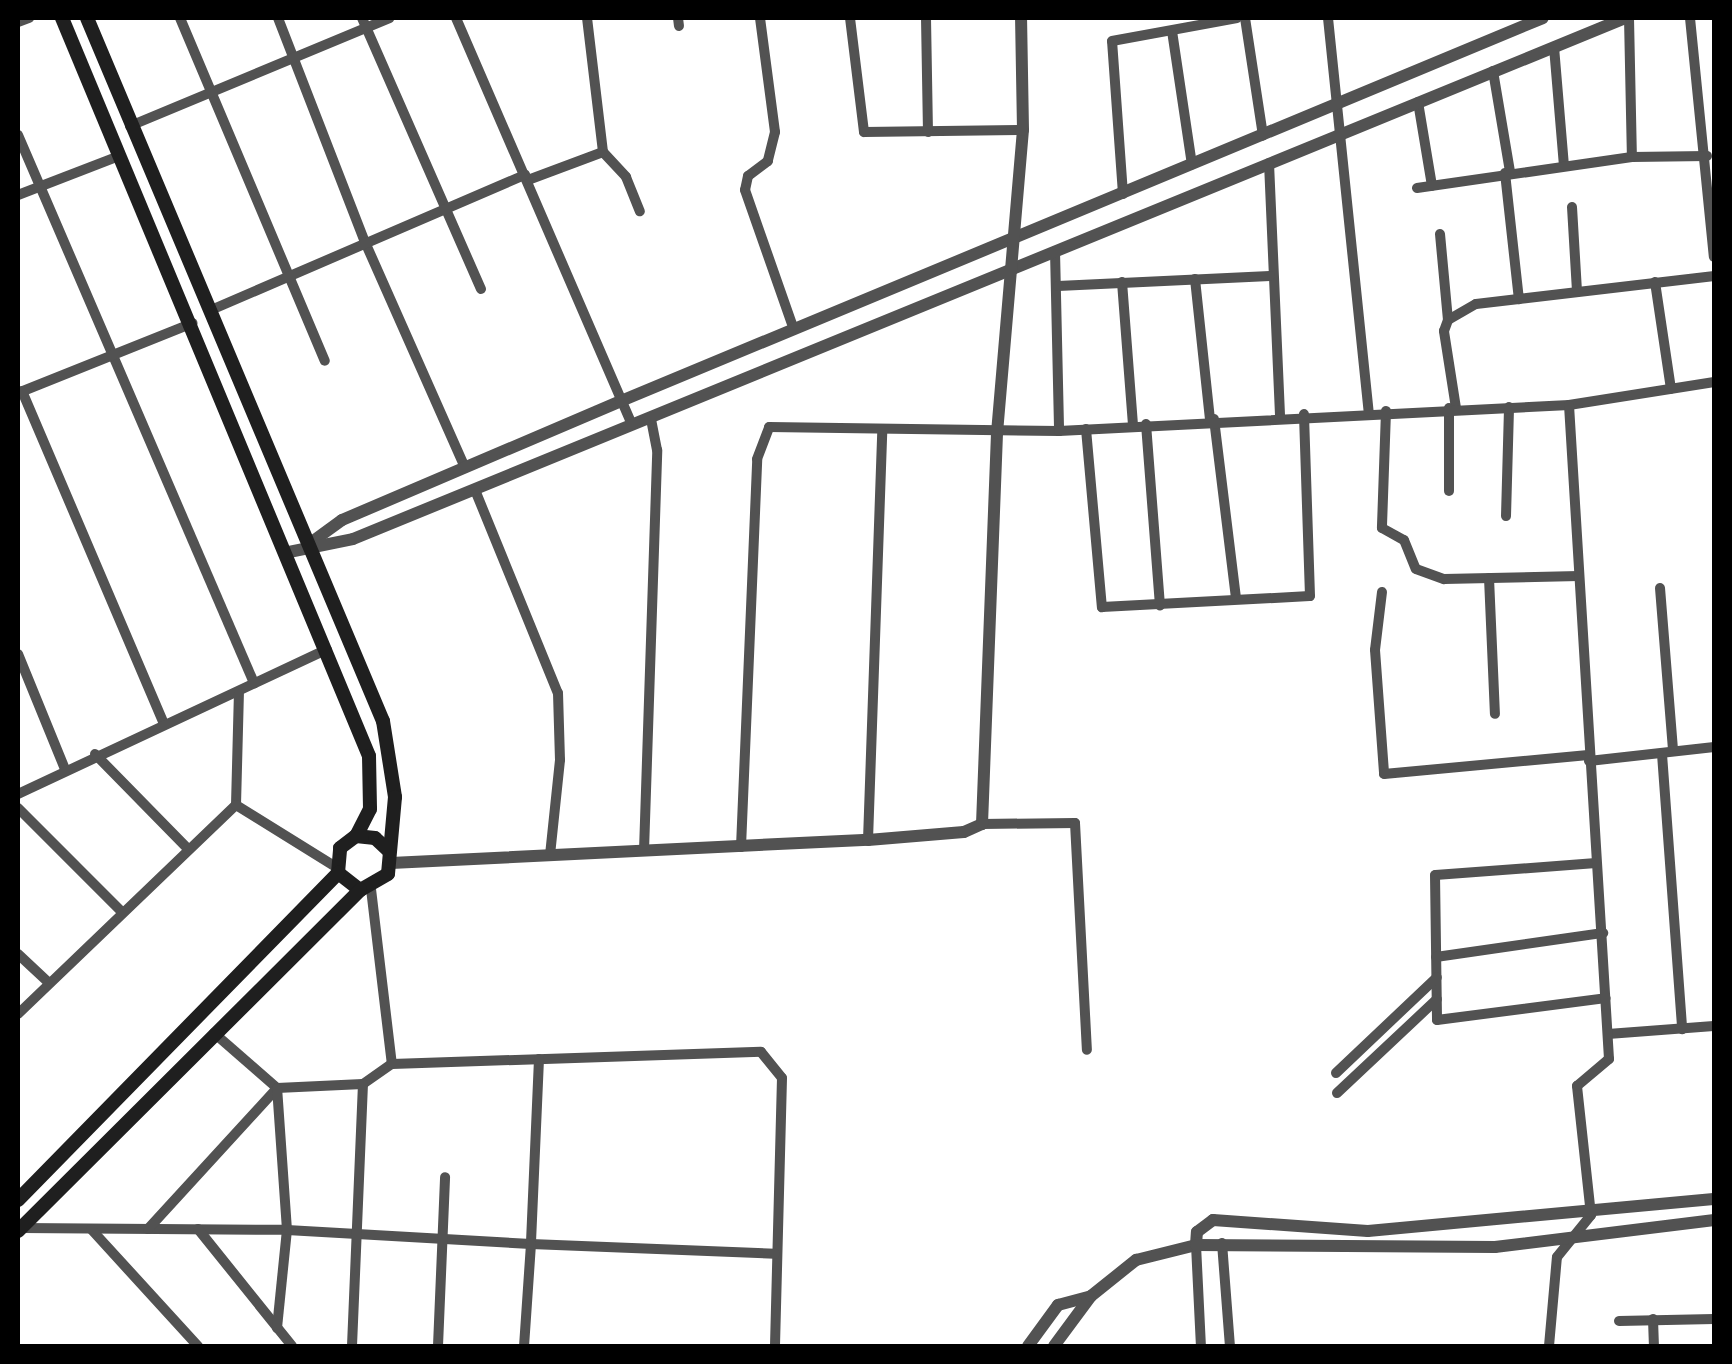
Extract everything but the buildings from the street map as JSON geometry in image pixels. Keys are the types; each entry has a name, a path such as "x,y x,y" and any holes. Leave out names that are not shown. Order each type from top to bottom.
{"main road":[{"path":"18,1200 337,870 340,848 356,836 370,809 369,756 328,649 194,322 62,18"},
{"path":"19,1230 214,1033 366,889 390,857 393,757 87,18"},
{"path":"356,836 375,838 390,857"},
{"path":"337,870 366,889"}],"street":[{"path":"18,22 29,18"},
{"path":"180,18 325,361"},
{"path":"278,18 365,242 465,468"},
{"path":"130,126 294,58 364,22 389,18"},
{"path":"456,18 632,426"},
{"path":"587,18 603,152 626,176 640,211"},
{"path":"760,18 774,132 768,161 748,176 745,190 794,330"},
{"path":"850,18 864,132 1023,130"},
{"path":"926,18 928,132"},
{"path":"982,824 997,434 1023,130 1022,18"},
{"path":"1124,194 1112,41 1241,18 1263,136"},
{"path":"1328,18 1370,412"},
{"path":"307,545 342,520 621,401 1543,18"},
{"path":"289,552 307,545 354,539 1627,18 1632,157"},
{"path":"1690,18 1709,162 1714,257"},
{"path":"364,22 481,289"},
{"path":"1172,30 1192,165"},
{"path":"1554,46 1564,165"},
{"path":"1493,72 1518,299"},
{"path":"1700,90 1714,88"},
{"path":"1418,102 1432,186"},
{"path":"18,135 254,684"},
{"path":"210,310 526,177 603,152"},
{"path":"18,195 120,156"},
{"path":"1417,188 1632,157 1709,162"},
{"path":"1269,163 1270,276 1280,415"},
{"path":"1572,207 1577,292"},
{"path":"1440,234 1452,408 1449,491"},
{"path":"1055,251 1059,432"},
{"path":"1058,286 1270,276"},
{"path":"1448,320 1476,304 1714,276"},
{"path":"1195,279 1236,599"},
{"path":"1122,282 1133,425"},
{"path":"1655,282 1671,389"},
{"path":"164,724 20,392 194,322"},
{"path":"741,846 756,458 769,426 997,434 1059,432 1280,415 1569,404 1714,382"},
{"path":"1549,1346 1556,1256 1591,1214 1577,1086 1608,1060 1569,404"},
{"path":"1506,516 1510,407"},
{"path":"1386,411 1382,528 1404,540 1424,575 1579,576"},
{"path":"1086,430 1099,602 1105,608 1314,595 1304,414"},
{"path":"644,851 657,450 651,418"},
{"path":"1146,424 1160,604"},
{"path":"868,840 882,431"},
{"path":"475,490 558,693 560,760 550,856"},
{"path":"1489,578 1495,714"},
{"path":"1660,588 1682,1029"},
{"path":"1382,592 1375,650 1384,774 1714,747"},
{"path":"18,794 95,754 238,694 328,649"},
{"path":"18,654 65,769"},
{"path":"18,1014 236,805 238,694"},
{"path":"95,754 187,848"},
{"path":"236,805 337,870"},
{"path":"18,808 122,912"},
{"path":"390,857 550,856 868,840 964,832 982,824 1075,822 1087,1050"},
{"path":"1596,862 1434,874 1437,1020 1606,998"},
{"path":"366,889 392,1064"},
{"path":"1436,957 1603,932"},
{"path":"18,954 49,983"},
{"path":"1336,1072 1436,976"},
{"path":"1338,1094 1436,999"},
{"path":"1608,1034 1714,1026"},
{"path":"214,1033 278,1088 362,1084 392,1064 750,1049 774,1060 782,1078 775,1346"},
{"path":"524,1346 539,1059"},
{"path":"352,1346 361,1235 362,1084"},
{"path":"148,1229 278,1088"},
{"path":"276,1328 288,1230 278,1088"},
{"path":"438,1346 445,1177"},
{"path":"1201,1346 1197,1232 1213,1220 1368,1231 1591,1214 1714,1199"},
{"path":"1054,1346 1091,1296 1136,1260 1196,1245 1300,1248 1566,1241 1714,1220"},
{"path":"91,1228 198,1346"},
{"path":"198,1229 292,1346"},
{"path":"19,1230 288,1230 775,1254"},
{"path":"1222,1243 1230,1346"},
{"path":"1028,1346 1058,1304 1091,1296"},
{"path":"1653,1318 1654,1346"},
{"path":"1619,1321 1714,1319"}]}
